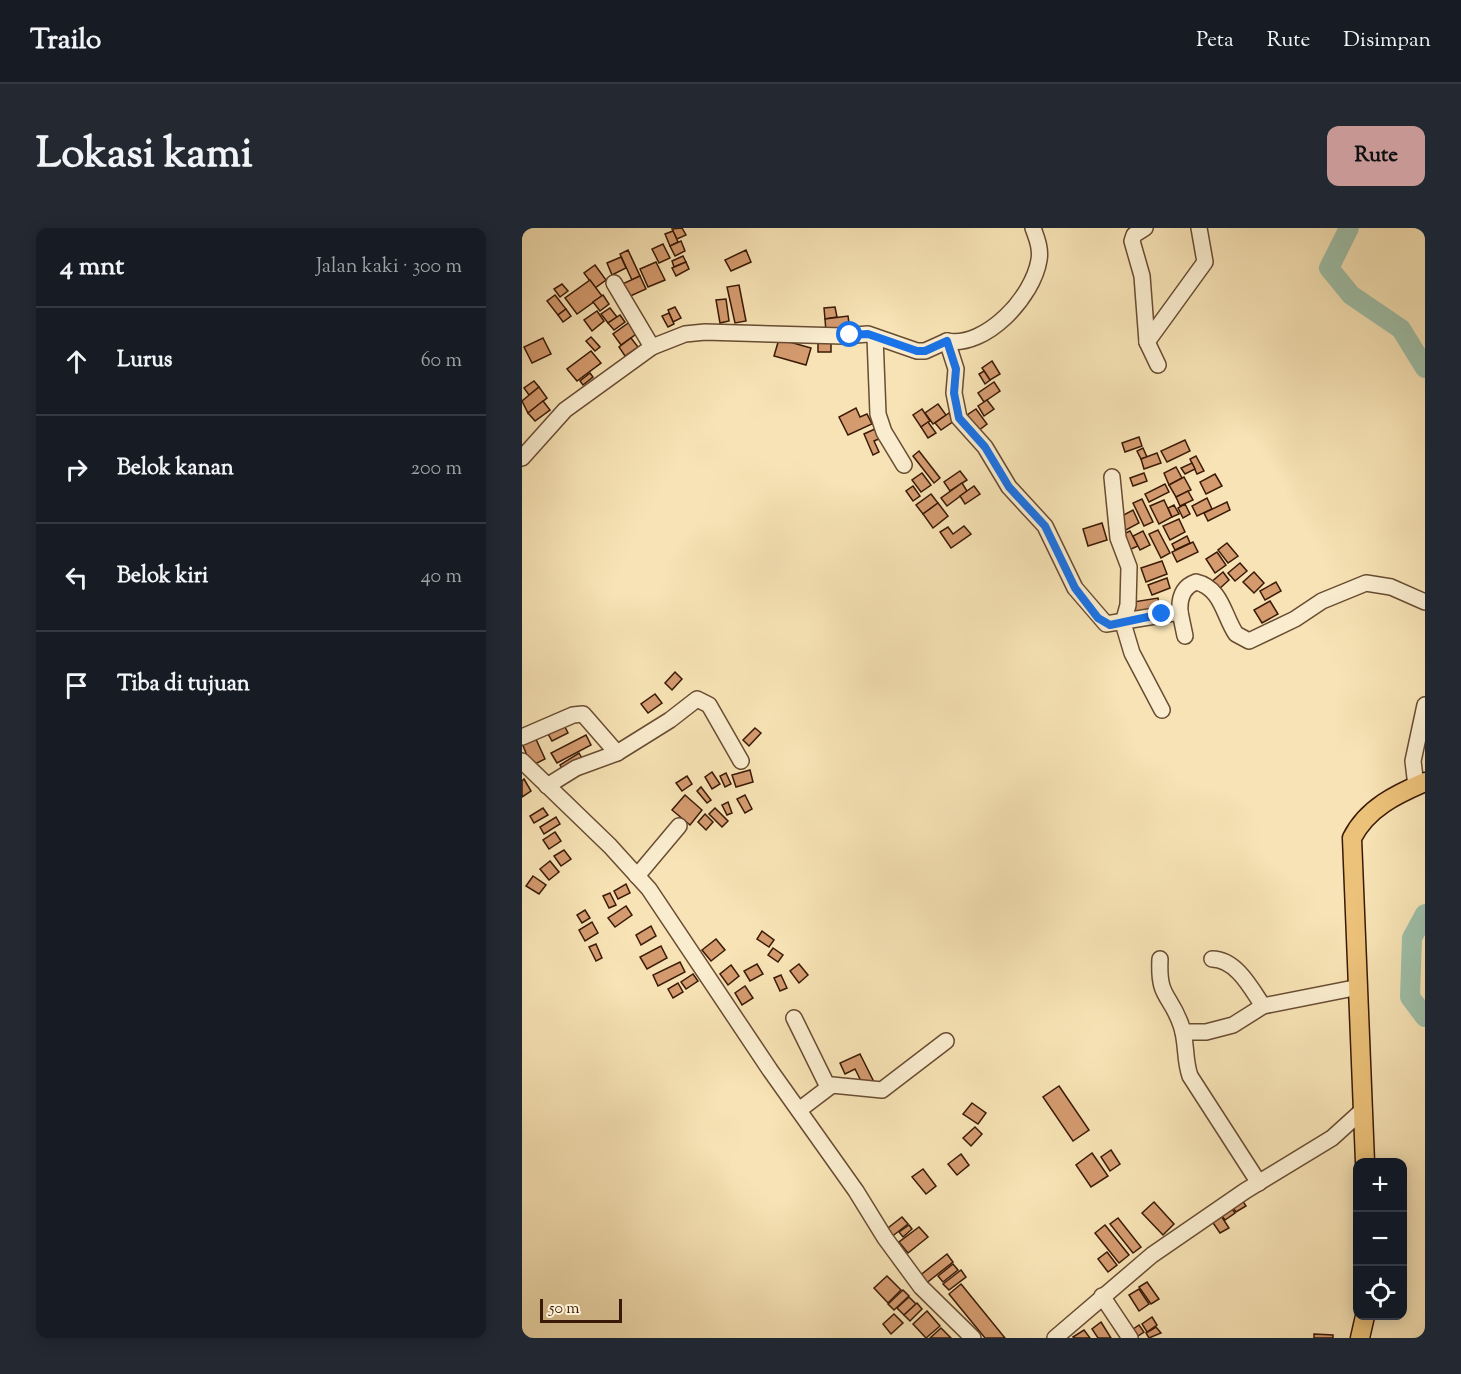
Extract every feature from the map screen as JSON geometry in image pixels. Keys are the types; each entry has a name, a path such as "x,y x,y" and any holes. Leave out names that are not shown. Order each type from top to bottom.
{"main road":[{"path":"1365,1158 1352,838 1370,813 1420,784"},
{"path":"1360,1338 1364,1320"}],"street":[{"path":"522,458 565,410 652,347 685,334 705,332 843,336 859,333 917,351 925,351 947,341 966,341 986,334 1018,301 1034,276 1040,258 1033,228"},
{"path":"1145,228 1134,235 1132,241 1142,276 1147,342 1158,365"},
{"path":"1147,342 1205,262 1199,228"},
{"path":"614,283 652,347"},
{"path":"875,337 878,414 884,432 904,465"},
{"path":"947,341 956,369 954,393 959,418 985,447 1009,487 1045,526 1075,588 1098,618 1106,624 1123,623 1167,612 1180,612"},
{"path":"1112,477 1118,538 1129,567 1128,605 1123,623 1132,654 1162,710"},
{"path":"1185,636 1179,600 1191,584 1200,583 1219,599 1236,634 1249,641 1289,622 1322,601 1366,583 1391,587 1425,602"},
{"path":"547,786 576,768 617,753 670,720 697,699 709,705 741,761"},
{"path":"1420,784 1413,761 1425,705"},
{"path":"522,737 580,713 587,716 617,753"},
{"path":"522,761 638,876 693,952 885,1239 921,1287 973,1338"},
{"path":"638,876 679,826"},
{"path":"1160,959 1162,992 1180,1021 1185,1059 1190,1076 1259,1183"},
{"path":"1212,959 1224,961 1241,975 1263,1006"},
{"path":"1183,1032 1206,1032 1233,1025 1263,1006 1359,987"},
{"path":"794,1018 828,1087"},
{"path":"799,1110 828,1087 838,1084 882,1090 946,1041"},
{"path":"1055,1338 1152,1254 1332,1138 1364,1109"},
{"path":"1102,1296 1130,1338"}],"building":[{"path":"682,228 686,235 677,239 672,229"},
{"path":"673,231 678,242 670,246 665,234"},
{"path":"681,241 685,251 675,256 670,246"},
{"path":"663,244 670,258 659,263 652,249"},
{"path":"628,250 640,276 632,280 620,254"},
{"path":"746,250 751,262 731,271 725,260"},
{"path":"683,256 686,262 674,267 672,261"},
{"path":"621,257 626,268 612,275 607,263"},
{"path":"656,262 665,280 648,287 640,269"},
{"path":"686,262 689,269 676,276 672,268"},
{"path":"595,265 606,280 595,288 584,273"},
{"path":"640,276 646,289 626,298 620,285"},
{"path":"590,280 602,296 577,314 565,298"},
{"path":"562,284 568,291 560,297 554,289"},
{"path":"739,285 746,321 735,323 727,287"},
{"path":"555,295 566,309 558,315 547,301"},
{"path":"603,295 609,304 600,311 593,302"},
{"path":"726,299 729,321 720,323 716,300"},
{"path":"675,307 681,318 673,322 668,310"},
{"path":"835,307 837,317 825,319 824,308"},
{"path":"610,308 617,317 608,323 601,314"},
{"path":"566,309 571,316 563,322 558,315"},
{"path":"597,311 604,321 592,331 584,320"},
{"path":"669,313 674,324 668,327 662,316"},
{"path":"620,315 625,322 614,330 608,323"},
{"path":"848,316 850,330 826,332 825,319"},
{"path":"631,321 639,332 621,345 613,334"},
{"path":"591,337 600,347 595,351 586,341"},
{"path":"543,338 551,354 532,363 524,347"},
{"path":"631,338 638,347 625,356 619,347"},
{"path":"779,339 811,348 806,365 774,356"},
{"path":"818,339 831,339 831,352 818,352"},
{"path":"591,351 601,363 577,381 567,369"},
{"path":"992,361 1000,374 990,380 982,368"},
{"path":"984,371 990,380 985,384 979,374"},
{"path":"590,373 593,377 583,385 580,381"},
{"path":"534,381 539,387 529,395 524,388"},
{"path":"994,382 1000,391 984,402 978,393"},
{"path":"539,387 547,398 528,413 522,401"},
{"path":"987,400 994,409 984,416 978,406"},
{"path":"543,401 550,410 535,421 528,413"},
{"path":"938,404 946,415 933,424 925,413"},
{"path":"856,408 860,417 867,414 872,424 848,435 839,417"},
{"path":"922,409 930,421 921,427 913,415"},
{"path":"976,409 987,424 978,431 967,415"},
{"path":"949,413 954,421 941,430 935,423"},
{"path":"928,422 936,433 928,438 921,427"},
{"path":"877,428 881,438 874,441 879,452 873,455 864,434"},
{"path":"1139,437 1142,446 1125,452 1122,443"},
{"path":"1185,440 1190,451 1167,462 1161,451"},
{"path":"1143,448 1147,457 1141,459 1137,451"},
{"path":"919,451 940,478 934,483 913,456"},
{"path":"1157,453 1161,463 1144,469 1141,459"},
{"path":"1196,456 1204,471 1197,474 1190,459"},
{"path":"1192,463 1195,469 1185,474 1181,468"},
{"path":"1176,467 1182,478 1169,485 1164,473"},
{"path":"960,471 967,480 950,491 944,482"},
{"path":"922,473 931,485 921,492 912,480"},
{"path":"1144,473 1147,481 1133,486 1130,478"},
{"path":"1215,474 1222,486 1206,494 1200,482"},
{"path":"1184,477 1191,490 1176,497 1169,485"},
{"path":"962,483 967,491 947,506 941,498"},
{"path":"1165,484 1169,492 1149,502 1145,494"},
{"path":"913,486 920,496 913,501 906,491"},
{"path":"974,486 980,494 965,504 960,496"},
{"path":"1188,491 1193,500 1180,506 1176,497"},
{"path":"931,494 938,503 923,514 916,505"},
{"path":"1207,498 1212,509 1197,516 1192,506"},
{"path":"1142,499 1153,522 1144,526 1133,503"},
{"path":"1164,500 1172,517 1159,524 1150,506"},
{"path":"1227,502 1230,510 1208,521 1204,513"},
{"path":"938,503 948,516 933,528 923,514"},
{"path":"1185,504 1190,514 1183,518 1178,508"},
{"path":"1174,505 1179,514 1172,517 1168,508"},
{"path":"1133,510 1139,523 1124,531 1118,518"},
{"path":"1179,519 1185,532 1170,540 1163,526"},
{"path":"1102,523 1107,540 1088,546 1083,529"},
{"path":"964,526 971,534 951,548 940,532 948,527 953,534"},
{"path":"1158,530 1170,553 1161,558 1149,534"},
{"path":"1130,531 1138,546 1129,550 1121,535"},
{"path":"1143,531 1150,545 1140,550 1133,536"},
{"path":"1187,536 1190,543 1175,550 1172,544"},
{"path":"1193,542 1198,552 1177,562 1172,552"},
{"path":"1227,543 1238,556 1228,563 1218,550"},
{"path":"1217,552 1226,565 1215,573 1206,559"},
{"path":"1162,561 1167,574 1146,582 1141,568"},
{"path":"1240,563 1247,571 1235,581 1228,573"},
{"path":"1223,572 1229,580 1217,591 1210,583"},
{"path":"1254,572 1264,583 1254,593 1243,582"},
{"path":"1167,578 1170,588 1152,595 1148,585"},
{"path":"1276,582 1281,591 1265,600 1260,591"},
{"path":"1158,598 1160,610 1135,615 1133,602"},
{"path":"1270,601 1278,614 1262,623 1254,610"},
{"path":"675,672 682,679 672,690 665,683"},
{"path":"655,694 662,703 648,713 641,704"},
{"path":"563,723 568,733 552,741 547,732"},
{"path":"755,728 761,733 749,746 743,740"},
{"path":"586,735 591,745 557,763 551,753"},
{"path":"535,737 545,759 531,766 522,743"},
{"path":"579,753 583,760 564,772 560,765"},
{"path":"750,770 753,782 736,787 732,775"},
{"path":"712,772 720,784 712,789 705,777"},
{"path":"726,773 731,784 725,787 720,776"},
{"path":"687,776 692,784 682,791 676,783"},
{"path":"524,779 531,791 522,797 522,781"},
{"path":"701,787 711,800 707,803 697,791"},
{"path":"685,795 702,810 690,825 672,810"},
{"path":"745,795 752,809 745,813 737,799"},
{"path":"728,802 732,813 727,815 722,805"},
{"path":"543,808 548,815 534,823 530,816"},
{"path":"715,808 728,821 722,827 709,814"},
{"path":"705,814 713,822 706,830 698,822"},
{"path":"556,817 560,824 544,834 540,827"},
{"path":"555,832 561,841 549,849 543,840"},
{"path":"564,850 571,859 561,866 554,856"},
{"path":"550,861 559,872 549,880 540,869"},
{"path":"533,876 546,885 539,894 526,886"},
{"path":"626,884 630,893 618,899 614,891"},
{"path":"610,893 616,905 609,908 603,896"},
{"path":"626,906 632,915 615,927 608,918"},
{"path":"585,910 590,918 582,923 577,915"},
{"path":"592,922 598,933 585,941 579,930"},
{"path":"651,926 656,936 641,945 636,935"},
{"path":"762,931 774,940 769,947 757,939"},
{"path":"716,939 725,950 711,961 702,950"},
{"path":"596,944 602,958 596,961 589,947"},
{"path":"661,946 667,958 647,969 640,957"},
{"path":"773,948 783,955 778,962 768,955"},
{"path":"680,962 685,972 658,986 653,975"},
{"path":"757,964 763,974 750,981 744,971"},
{"path":"799,964 808,975 799,983 790,971"},
{"path":"731,965 739,976 728,985 720,974"},
{"path":"693,974 698,981 686,989 681,982"},
{"path":"781,975 787,988 780,991 774,978"},
{"path":"678,983 683,992 673,998 668,989"},
{"path":"745,986 753,998 742,1005 735,993"},
{"path":"860,1054 874,1082 864,1087 855,1069 845,1074 840,1063"},
{"path":"1059,1086 1089,1130 1073,1141 1043,1097"},
{"path":"972,1103 986,1113 978,1124 963,1114"},
{"path":"975,1127 982,1134 971,1146 963,1138"},
{"path":"1111,1150 1120,1164 1110,1171 1101,1157"},
{"path":"1092,1153 1108,1176 1091,1187 1076,1165"},
{"path":"961,1154 969,1165 957,1175 948,1164"},
{"path":"923,1169 936,1186 926,1194 912,1177"},
{"path":"1240,1197 1246,1206 1236,1212 1230,1203"},
{"path":"1154,1202 1174,1224 1163,1235 1142,1213"},
{"path":"1229,1205 1235,1213 1225,1220 1219,1212"},
{"path":"1218,1211 1229,1228 1220,1233 1209,1217"},
{"path":"902,1217 908,1224 890,1238 884,1231"},
{"path":"1118,1218 1141,1247 1133,1253 1110,1224"},
{"path":"909,1225 912,1229 903,1237 899,1232"},
{"path":"1105,1225 1129,1255 1119,1263 1095,1233"},
{"path":"919,1227 928,1237 908,1253 899,1242"},
{"path":"1107,1252 1117,1265 1108,1272 1098,1259"},
{"path":"947,1254 953,1262 924,1285 918,1277"},
{"path":"953,1264 958,1270 943,1282 938,1276"},
{"path":"961,1270 966,1277 949,1290 943,1284"},
{"path":"887,1276 901,1290 888,1303 874,1288"},
{"path":"1147,1282 1159,1299 1151,1304 1139,1287"},
{"path":"961,1284 1005,1338 985,1338 949,1294"},
{"path":"1139,1289 1149,1304 1139,1311 1129,1295"},
{"path":"903,1290 909,1296 894,1310 888,1304"},
{"path":"909,1297 916,1304 904,1315 897,1308"},
{"path":"917,1303 922,1309 910,1321 904,1315"},
{"path":"927,1311 940,1326 926,1338 913,1324"},
{"path":"894,1314 903,1323 891,1334 883,1324"},
{"path":"1152,1317 1157,1325 1147,1332 1142,1324"},
{"path":"1101,1322 1111,1338 1098,1338 1092,1329"},
{"path":"1139,1325 1144,1332 1135,1338 1129,1332"},
{"path":"1156,1327 1161,1333 1149,1338 1146,1333"},
{"path":"941,1328 951,1338 930,1338"},
{"path":"1084,1330 1090,1338 1073,1337"},
{"path":"1314,1334 1333,1335 1333,1338 1314,1338"}],"waterway":[{"path":"1349,228 1329,268 1351,295 1401,329 1425,368"},
{"path":"1425,914 1412,938 1410,997 1425,1017"}],"route":[{"path":"850,335 868,334 917,351 925,351 947,341 956,369 954,393 959,418 985,447 1009,487 1045,526 1075,588 1098,618 1110,625 1162,614"}]}
